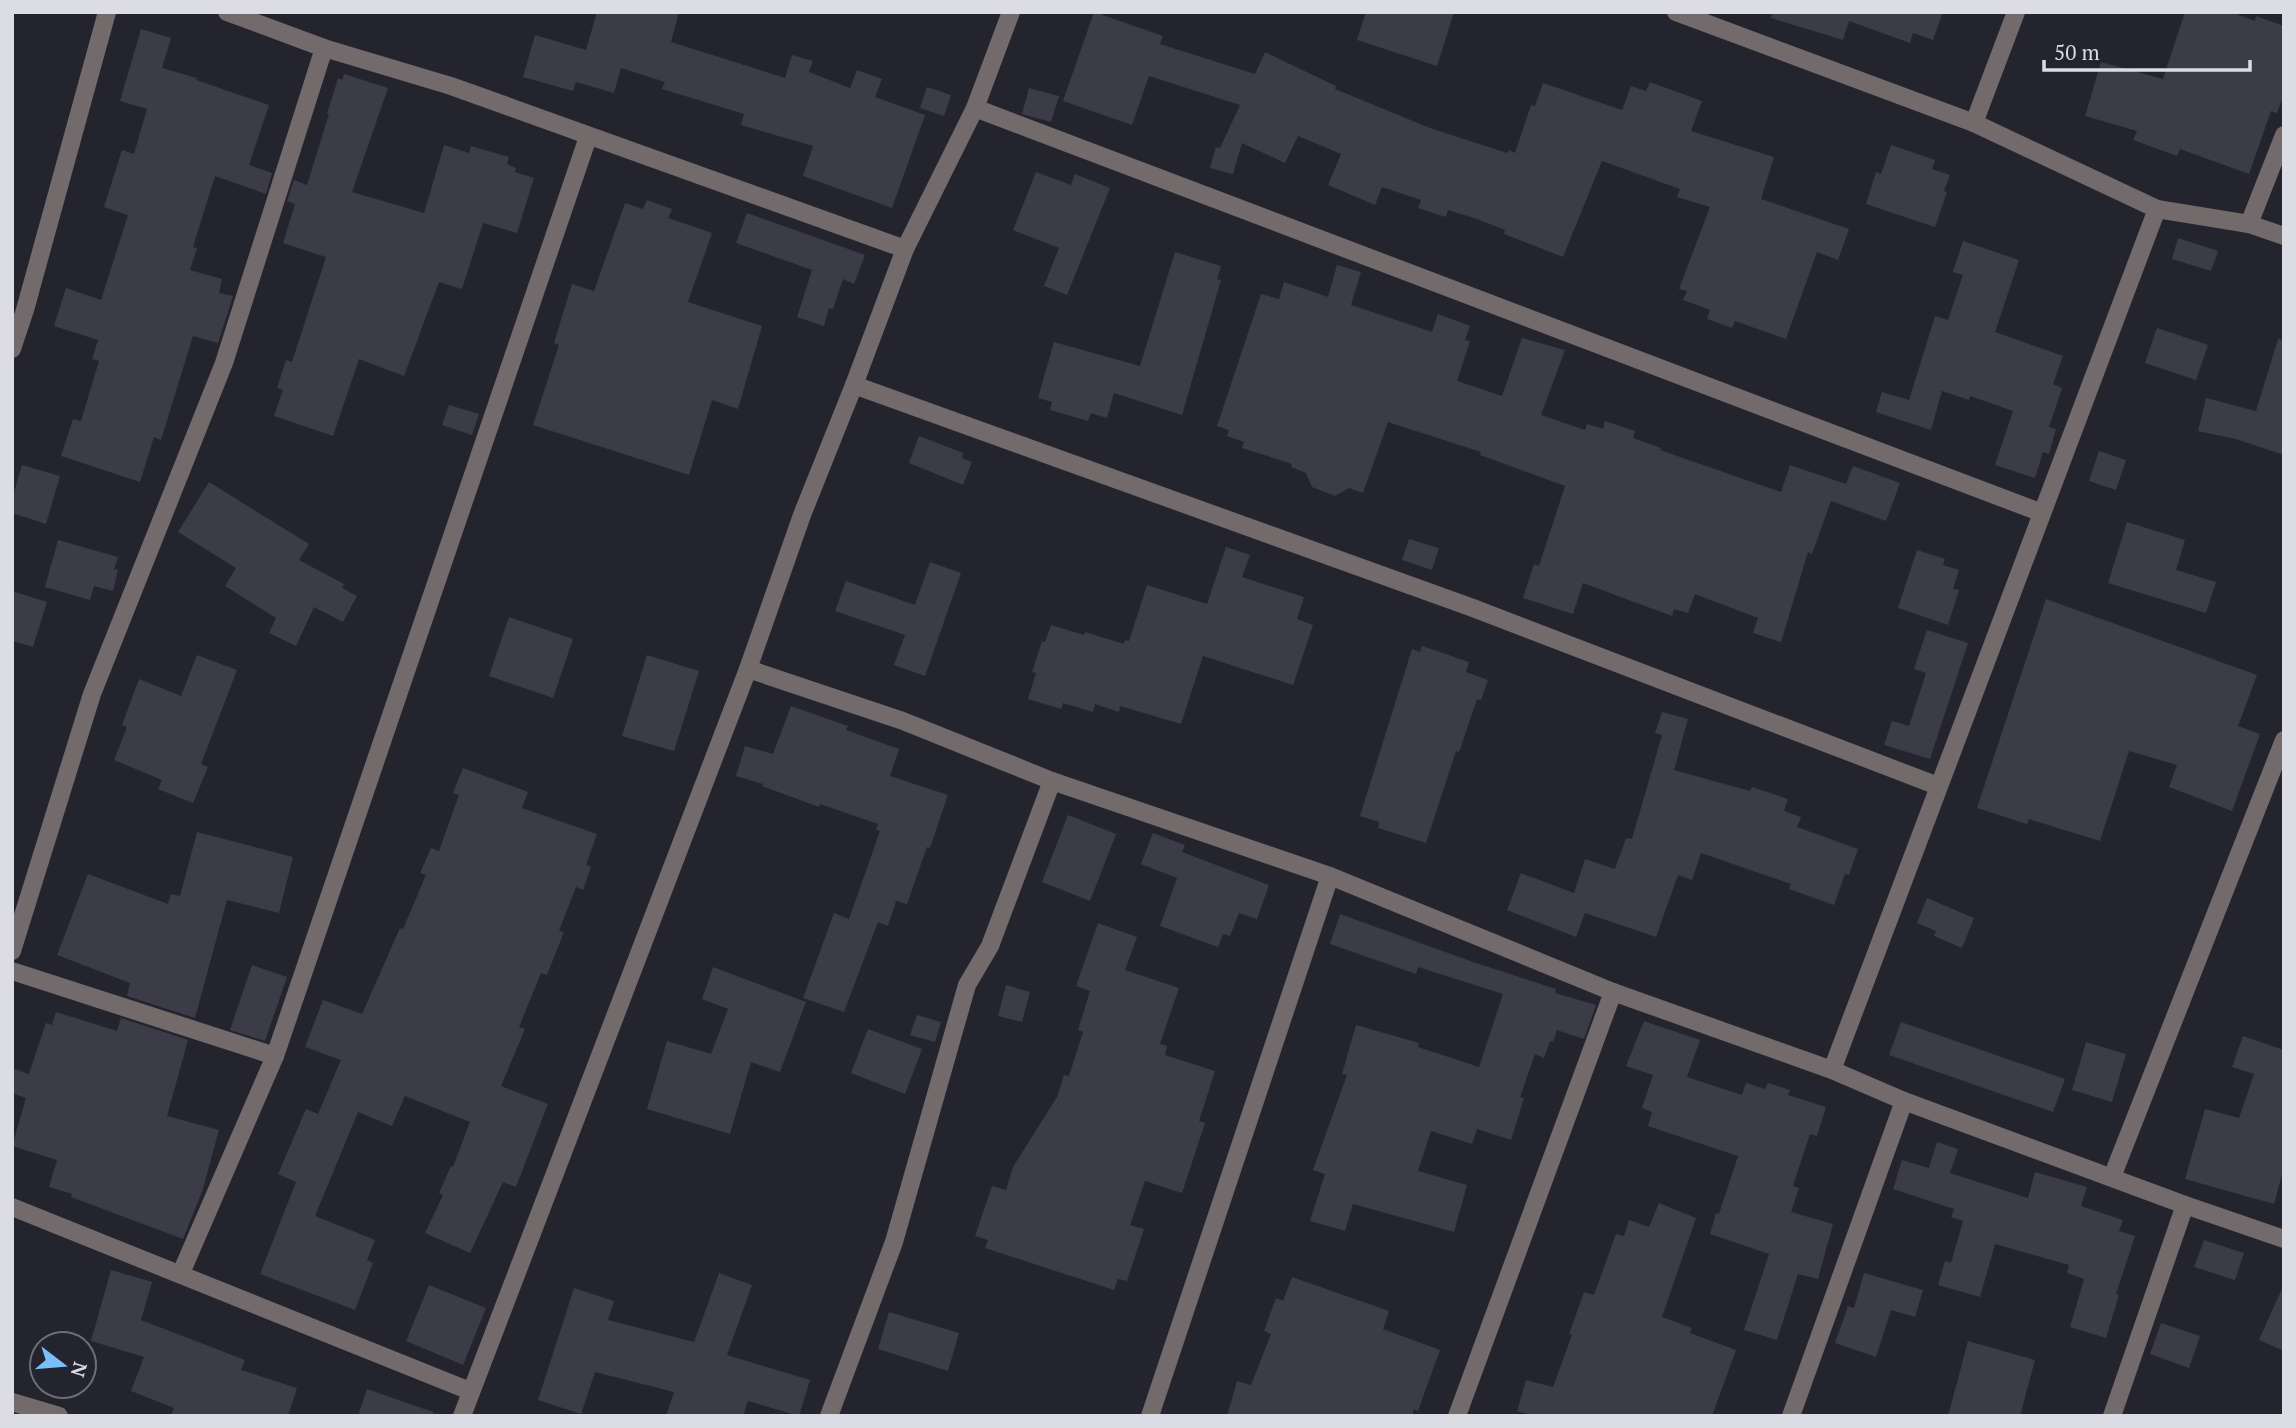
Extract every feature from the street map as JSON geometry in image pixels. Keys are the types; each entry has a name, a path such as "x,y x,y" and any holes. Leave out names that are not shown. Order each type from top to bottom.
{"street":[{"path":"12,349 29,297 107,12"},
{"path":"227,12 324,48 452,86 588,137 905,248"},
{"path":"462,1416 748,669 802,515 905,248 975,108 1011,12"},
{"path":"1974,122 2016,12"},
{"path":"1684,14 1974,122 2157,209 2249,224 2284,236"},
{"path":"12,951 92,694 224,363 324,48"},
{"path":"975,108 2042,513"},
{"path":"2249,224 2284,135"},
{"path":"181,1273 275,1056 588,137"},
{"path":"1832,1070 2157,209"},
{"path":"854,385 1473,608 1938,786"},
{"path":"748,669 902,721 1052,781 1330,876 1613,992 1832,1070 1904,1101 2284,1239"},
{"path":"2112,1177 2284,740"},
{"path":"829,1416 894,1242 967,985 990,946 1052,781"},
{"path":"1150,1416 1330,876"},
{"path":"12,971 275,1056"},
{"path":"1458,1416 1613,992"},
{"path":"1791,1416 1904,1101"},
{"path":"2112,1416 2185,1205"},
{"path":"12,1207 470,1391"},
{"path":"12,1402 58,1416"}],"building":[{"path":"597,12 679,12 671,42 785,78 792,55 813,61 809,72 850,88 857,70 882,79 875,97 925,115 892,208 803,176 813,146 741,125 744,114 662,89 665,82 621,68 614,93 576,82 573,91 523,77 535,35 586,50"},
{"path":"1094,12 1163,36 1160,44 1255,74 1265,52 1336,86 1335,89 1430,128 1507,153 1509,150 1515,153 1531,105 1535,106 1543,83 1622,110 1631,86 1646,91 1650,82 1702,101 1691,131 1774,157 1761,199 1849,229 1838,260 1817,252 1786,339 1735,321 1732,328 1707,319 1710,310 1683,300 1687,291 1679,289 1710,207 1677,197 1680,189 1602,161 1563,257 1504,234 1505,230 1477,219 1448,210 1446,217 1418,208 1421,200 1382,187 1375,205 1328,185 1341,154 1298,136 1285,163 1242,143 1233,174 1210,168 1216,147 1220,148 1240,105 1149,76 1132,125 1063,101"},
{"path":"1366,12 1454,12 1437,66 1357,40"},
{"path":"1772,12 1943,12 1933,40 1913,33 1910,43 1849,21 1843,40 1771,18"},
{"path":"2185,12 2230,12 2255,21 2256,16 2284,26 2284,94 2277,113 2271,111 2249,174 2180,149 2177,156 2133,140 2137,131 2085,116 2101,62 2163,79"},
{"path":"141,29 171,38 162,68 269,105 249,165 272,173 266,194 215,176 193,247 197,248 190,270 222,279 219,293 233,296 218,343 193,336 161,440 154,437 140,482 61,456 73,419 81,421 99,361 92,359 98,340 54,326 66,288 101,300 128,215 104,207 122,150 134,154 147,109 120,101"},
{"path":"344,74 388,88 352,192 424,213 444,145 469,153 471,146 509,157 507,164 516,168 515,172 534,178 517,233 483,223 462,289 439,282 404,376 359,359 333,436 274,416 283,390 277,388 286,360 292,362 326,257 283,243 295,204 287,201 294,180 307,185 338,78 342,80"},
{"path":"927,87 951,95 944,116 920,108"},
{"path":"1029,88 1059,96 1051,122 1022,114"},
{"path":"1891,145 1935,160 1932,169 1950,175 1935,227 1866,204 1876,172 1881,174"},
{"path":"1036,172 1071,185 1075,174 1110,188 1067,295 1044,286 1059,248 1013,230"},
{"path":"647,200 672,209 668,218 712,233 688,302 762,326 738,409 712,400 689,475 533,425 559,345 554,343 572,284 594,291 625,203 643,209"},
{"path":"747,213 865,255 854,284 843,279 833,309 829,308 824,326 797,317 812,270 736,243"},
{"path":"2178,238 2218,251 2211,271 2172,259"},
{"path":"1963,241 2019,260 1995,332 2063,356 2053,384 2062,388 2049,427 2056,429 2049,454 2043,452 2035,478 1995,465 2013,411 1970,396 1969,400 1942,391 1931,430 1876,412 1882,392 1909,400 1935,316 1948,320 1963,275 1953,272"},
{"path":"1175,252 1221,266 1217,279 1221,280 1182,415 1114,393 1107,418 1091,413 1088,421 1050,410 1052,402 1038,398 1054,342 1140,366"},
{"path":"1337,265 1361,272 1351,305 1432,332 1438,314 1470,326 1465,340 1470,341 1457,381 1502,396 1522,338 1565,350 1541,415 1585,430 1587,424 1603,429 1605,421 1635,431 1633,438 1661,448 1660,450 1781,492 1790,465 1846,484 1853,466 1900,483 1886,521 1831,501 1812,554 1808,552 1781,642 1753,633 1758,618 1695,594 1688,613 1674,609 1672,616 1583,583 1573,614 1523,598 1534,564 1539,566 1565,486 1480,455 1481,452 1388,422 1363,493 1349,488 1335,496 1312,487 1306,473 1291,467 1292,464 1242,448 1244,442 1227,436 1229,430 1217,426 1261,294 1279,299 1284,282 1328,297"},
{"path":"2157,328 2208,345 2196,380 2145,363"},
{"path":"2278,339 2284,340 2284,455 2236,439 2198,431 2206,398 2256,411"},
{"path":"449,405 479,414 472,435 442,425"},
{"path":"919,436 963,453 962,458 972,462 963,485 909,463"},
{"path":"2099,451 2126,460 2116,490 2089,481"},
{"path":"22,465 60,476 46,524 12,513 12,499"},
{"path":"209,482 309,544 299,560 344,584 342,588 357,596 343,622 314,607 296,646 269,633 276,618 225,586 236,568 178,532"},
{"path":"2127,522 2185,540 2176,570 2216,582 2206,613 2108,583"},
{"path":"1409,539 1439,548 1432,570 1402,560"},
{"path":"58,540 118,557 114,569 118,570 113,591 94,586 90,600 45,587"},
{"path":"1226,547 1250,555 1242,577 1304,597 1297,619 1313,625 1293,685 1203,656 1181,724 1120,706 1119,712 1095,704 1093,712 1063,703 1061,709 1028,699 1036,673 1032,672 1042,641 1045,642 1051,625 1124,644 1125,640 1129,641 1147,585 1207,604"},
{"path":"1917,550 1945,559 1943,565 1959,570 1953,589 1959,590 1948,625 1898,608"},
{"path":"930,562 961,573 925,676 894,665 905,635 835,611 846,581 915,605"},
{"path":"12,591 47,602 33,647 12,641"},
{"path":"2046,599 2257,675 2238,726 2260,734 2232,811 2169,787 2177,765 2129,751 2100,841 2029,819 2027,824 1977,808"},
{"path":"509,617 573,639 553,698 489,676"},
{"path":"1927,630 1968,643 1930,759 1884,745 1892,721 1909,726 1926,673 1914,669"},
{"path":"1422,646 1469,662 1466,672 1488,680 1481,700 1477,699 1459,752 1456,751 1426,843 1378,828 1379,822 1360,816 1412,649 1420,652"},
{"path":"197,655 237,670 201,764 208,767 193,803 158,789 162,780 114,760 127,727 122,725 139,679 181,696"},
{"path":"647,655 699,671 674,751 622,736"},
{"path":"791,706 848,726 846,730 899,749 890,776 948,795 907,904 896,901 888,926 878,922 844,1012 803,998 834,913 849,919 880,831 876,830 878,824 820,804 819,807 736,776 745,746 773,754"},
{"path":"1662,712 1688,719 1674,770 1750,791 1752,787 1788,799 1784,811 1801,817 1797,827 1858,849 1849,875 1845,874 1834,905 1789,889 1791,884 1701,853 1692,880 1678,875 1656,937 1585,913 1576,937 1507,910 1521,873 1574,893 1585,859 1615,869 1626,838 1632,839 1662,735 1655,733"},
{"path":"463,768 528,792 522,808 597,834 586,865 591,867 583,890 576,887 559,931 564,932 547,975 541,973 519,1027 525,1029 501,1086 548,1104 516,1187 503,1182 470,1253 425,1233 443,1195 439,1193 451,1166 453,1167 470,1122 405,1096 392,1126 358,1112 315,1216 375,1240 367,1260 373,1263 355,1310 260,1274 296,1182 278,1174 306,1109 318,1114 341,1060 305,1047 323,1000 362,1014 426,875 420,873 431,848 439,851 459,795 453,793"},
{"path":"1068,815 1116,834 1090,901 1042,882"},
{"path":"197,832 293,857 279,913 227,900 195,1018 127,996 130,983 57,955 88,874 168,904 171,894 180,896"},
{"path":"1153,833 1185,845 1182,852 1269,885 1257,919 1239,913 1230,936 1223,934 1218,947 1160,926 1177,878 1141,864"},
{"path":"1927,898 1974,918 1962,948 1934,936 1936,931 1917,923"},
{"path":"1340,914 1556,989 1555,993 1596,1005 1584,1039 1557,1030 1544,1058 1535,1054 1520,1097 1524,1098 1511,1140 1477,1129 1472,1144 1431,1131 1418,1171 1467,1185 1454,1232 1353,1204 1345,1231 1310,1221 1325,1174 1313,1170 1347,1075 1342,1074 1356,1025 1419,1043 1418,1047 1479,1067 1503,994 1418,967 1416,974 1330,944"},
{"path":"1098,923 1137,937 1125,970 1179,988 1160,1044 1167,1046 1165,1055 1215,1071 1199,1121 1205,1123 1182,1193 1145,1181 1130,1225 1144,1229 1127,1281 1118,1279 1114,1290 985,1248 988,1240 975,1236 992,1186 1006,1190 1013,1167 1057,1097 1064,1075 1069,1076 1083,1032 1078,1030 1090,991 1076,986"},
{"path":"252,965 287,977 265,1041 230,1030"},
{"path":"713,967 806,1002 780,1072 751,1062 730,1134 647,1109 667,1041 711,1054 728,1009 702,999"},
{"path":"1006,985 1030,992 1022,1022 998,1016"},
{"path":"56,1012 117,1031 121,1018 188,1040 167,1116 219,1130 202,1192 183,1239 49,1187 57,1160 12,1146 26,1098 12,1093 12,1068 29,1074 46,1023 52,1025"},
{"path":"917,1015 941,1022 935,1042 910,1035"},
{"path":"1644,1021 1700,1040 1687,1077 1742,1095 1746,1083 1765,1089 1768,1083 1790,1090 1788,1095 1826,1107 1817,1136 1810,1134 1793,1186 1799,1188 1791,1212 1833,1224 1818,1279 1798,1274 1777,1340 1744,1330 1769,1254 1710,1234 1738,1156 1648,1126 1652,1112 1642,1108 1653,1075 1626,1066"},
{"path":"1901,1022 2065,1079 2053,1112 1889,1055"},
{"path":"868,1029 922,1049 905,1094 851,1073"},
{"path":"2243,1036 2284,1050 2284,1167 2274,1204 2185,1179 2205,1109 2239,1118 2254,1074 2232,1067"},
{"path":"2086,1042 2126,1054 2112,1102 2072,1090"},
{"path":"1937,1142 1958,1149 1950,1173 2028,1198 2035,1172 2087,1187 2081,1206 2123,1220 2119,1231 2135,1236 2116,1294 2119,1295 2106,1338 2070,1327 2084,1279 2067,1273 2069,1265 1995,1244 1980,1297 1938,1285 1945,1261 1951,1263 1963,1221 1951,1217 1954,1209 1893,1189 1902,1160 1929,1168"},
{"path":"1659,1203 1696,1218 1662,1317 1692,1328 1690,1333 1736,1350 1712,1416 1535,1416 1517,1411 1526,1380 1553,1387 1584,1292 1594,1295 1616,1234 1624,1236 1629,1220 1649,1227"},
{"path":"2204,1240 2244,1253 2235,1280 2194,1267"},
{"path":"111,1270 152,1282 141,1320 245,1360 241,1370 297,1388 288,1416 171,1416 174,1408 131,1391 144,1357 98,1343 98,1330 94,1330"},
{"path":"719,1273 752,1285 727,1355 810,1380 799,1416 748,1401 743,1416 666,1416 674,1392 595,1372 581,1414 538,1400 574,1288 614,1301 608,1320 694,1342"},
{"path":"1864,1273 1923,1290 1915,1317 1891,1310 1876,1357 1835,1343 1848,1306 1854,1308"},
{"path":"1292,1277 1389,1311 1383,1329 1440,1350 1418,1411 1414,1409 1412,1416 1227,1416 1237,1381 1251,1385 1271,1334 1264,1331 1276,1298 1283,1301"},
{"path":"2284,1284 2284,1351 2259,1340"},
{"path":"429,1285 486,1308 463,1365 406,1341"},
{"path":"889,1312 959,1333 948,1371 878,1349"},
{"path":"2161,1323 2200,1336 2189,1368 2150,1354"},
{"path":"1968,1341 2035,1360 2020,1416 1948,1416"},
{"path":"367,1389 433,1412 433,1416 358,1416"}]}
